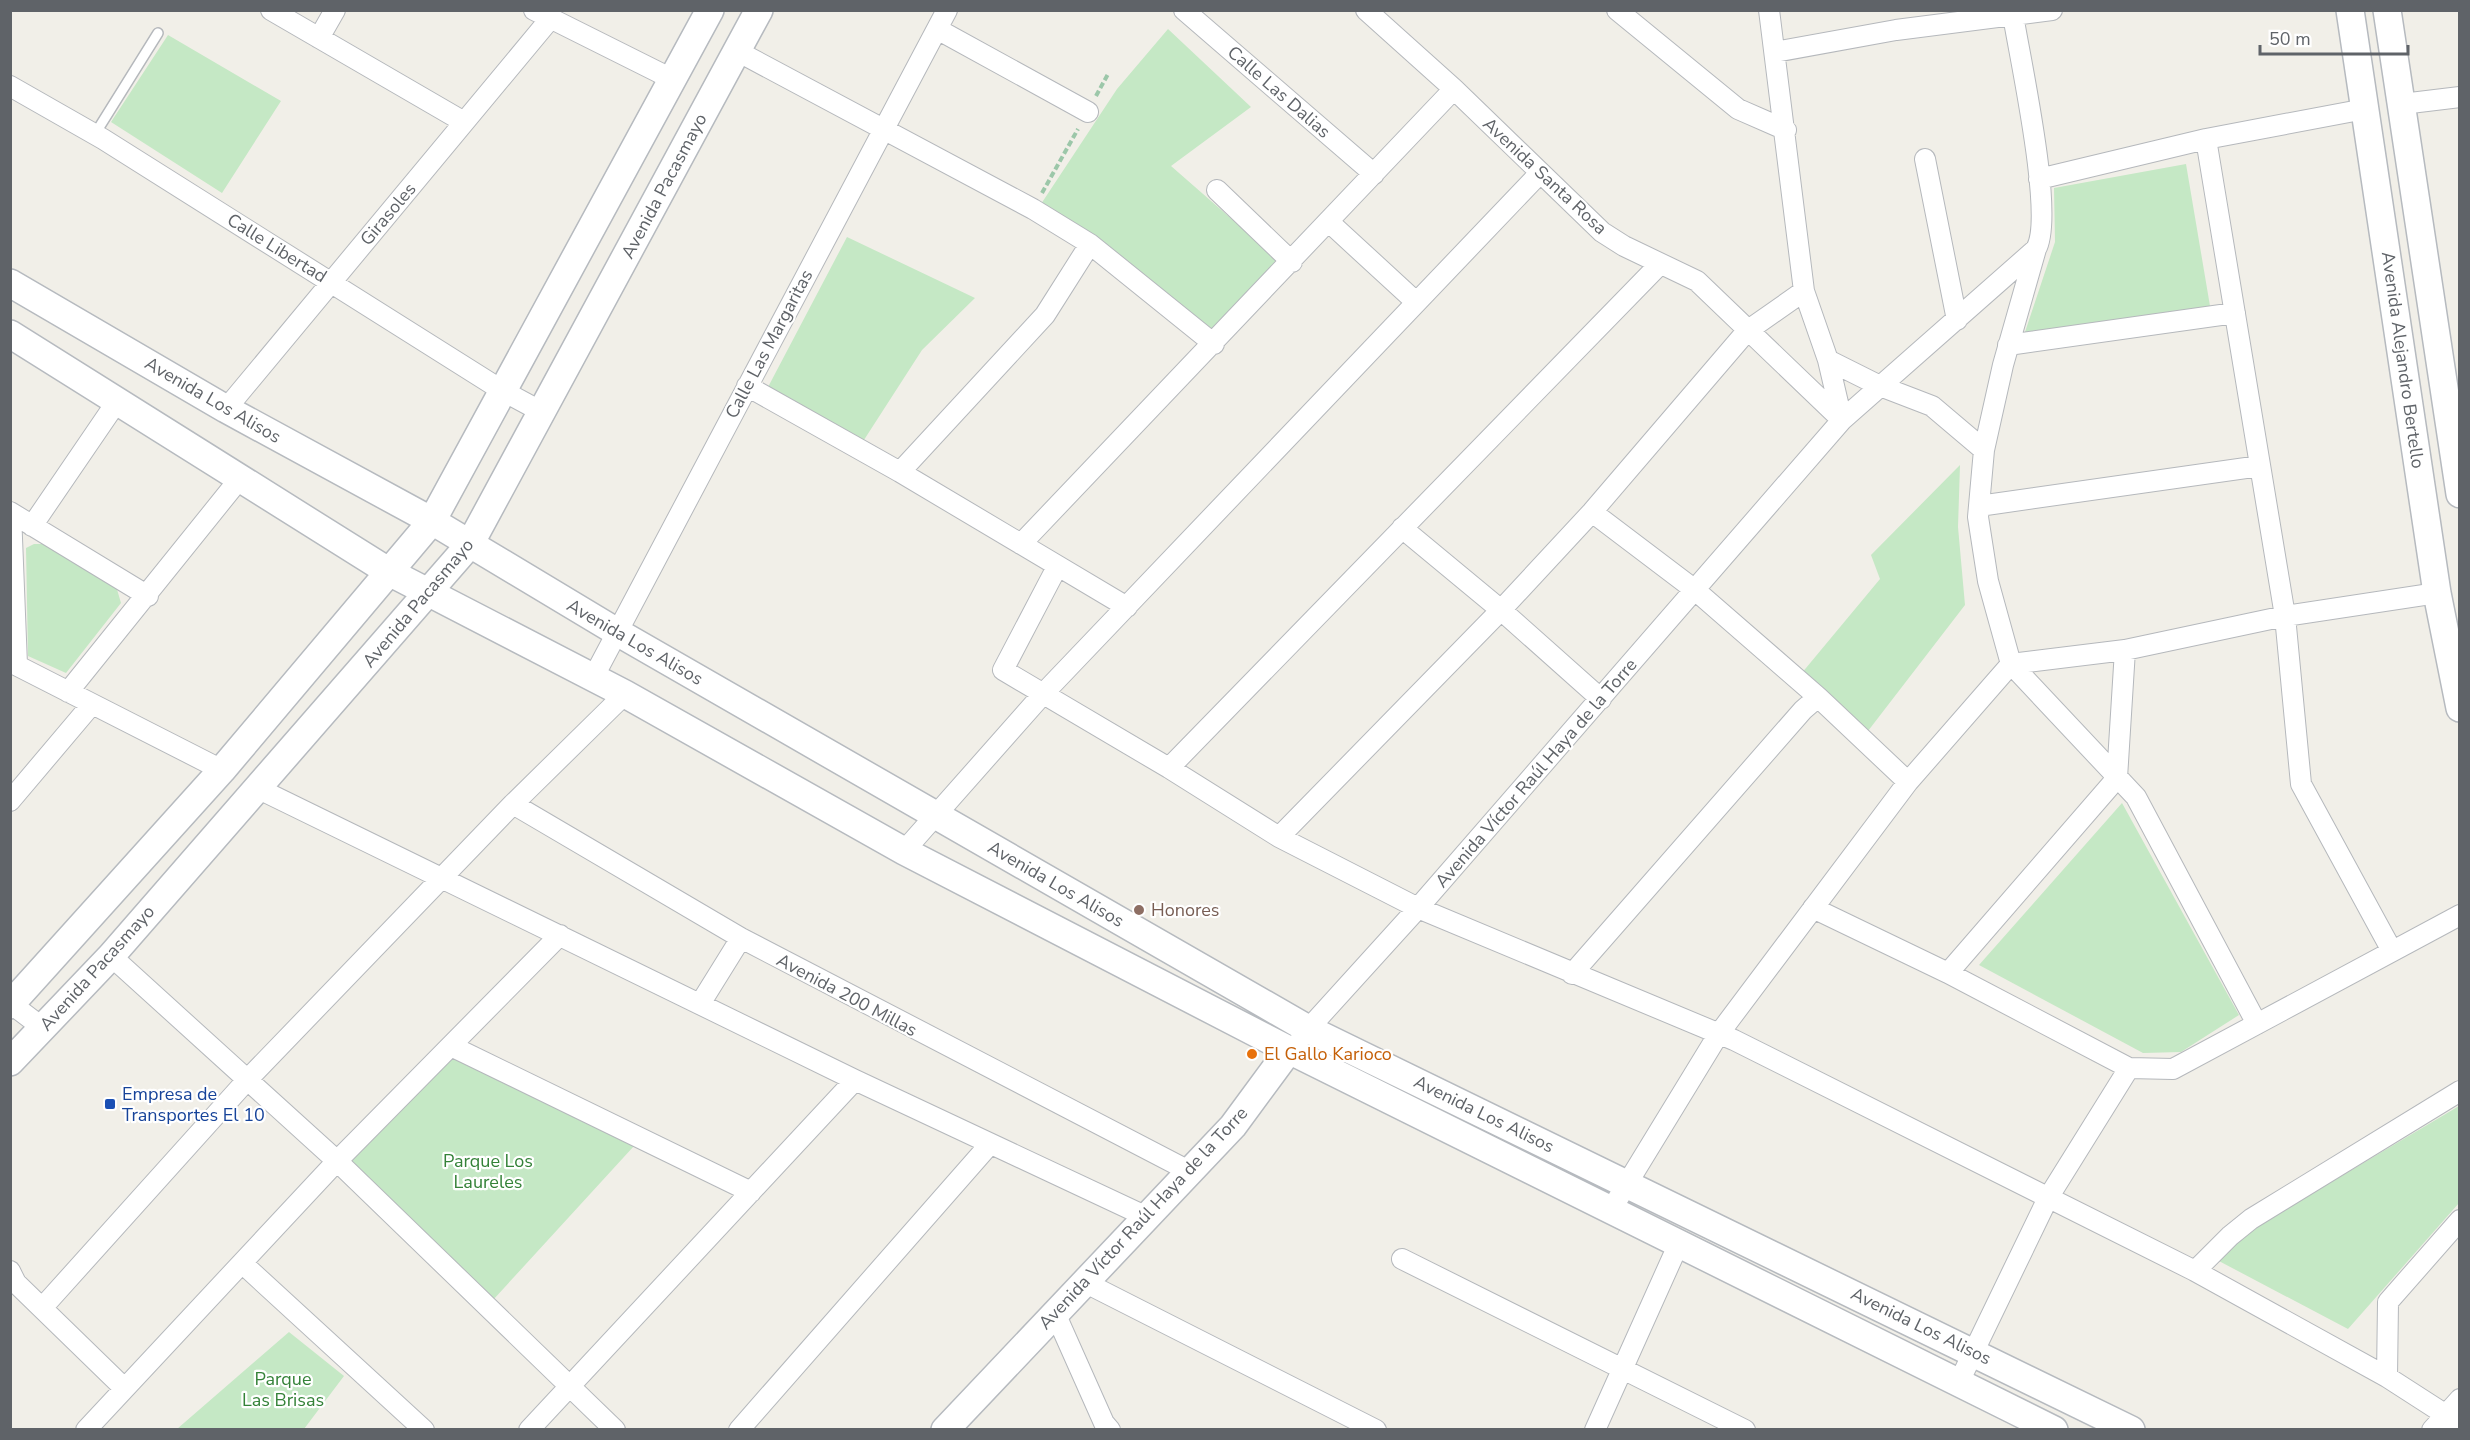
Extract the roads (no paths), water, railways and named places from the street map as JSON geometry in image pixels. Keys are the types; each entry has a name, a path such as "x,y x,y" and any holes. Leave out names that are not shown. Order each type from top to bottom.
{"street":[{"path":"271,10 464,122"},
{"path":"320,39 336,10"},
{"path":"43,1028 11,1004 222,770 391,573 432,520 710,10"},
{"name":"Avenida Pacasmayo","path":"10,1062 111,956 470,544 759,10"},
{"name":"Calle Las Margaritas","path":"593,678 947,10"},
{"name":"Avenida Santa Rosa","path":"1366,10 1454,89 1602,232 1660,264 1697,281 1842,420"},
{"path":"1617,10 1738,108 1786,130"},
{"path":"1769,10 1786,130 1804,291 1828,360 1842,420"},
{"path":"1775,52 1896,30 2052,10"},
{"name":"Avenida Alejandro Bertello","path":"2350,10 2448,591 2460,708"},
{"name":"Avenida Alejandro Bertello","path":"2387,10 2460,495"},
{"name":"Calle Las Dalias","path":"1192,13 1374,174"},
{"path":"542,15 672,79"},
{"name":"Girasoles","path":"226,409 464,122 542,15"},
{"path":"2013,15 2039,179 2042,222 2041,240 2036,249 2008,345 1984,450 1979,506 1988,581 2011,664 2136,797 2257,1024"},
{"path":"937,29 1088,112"},
{"path":"737,51 1033,209 1090,244 1214,344"},
{"name":"Calle Libertad","path":"10,86 95,134 503,391 542,412"},
{"path":"1021,544 1214,344 1454,89"},
{"path":"2402,104 2460,97"},
{"path":"2039,179 2206,139 2365,109"},
{"path":"2206,139 2285,616 2301,784 2392,951"},
{"path":"1925,159 1957,320"},
{"path":"904,851 1042,695 1540,173"},
{"path":"1217,190 1292,262"},
{"path":"1329,222 1416,302"},
{"path":"900,472 1045,315 1090,244"},
{"name":"Avenida Víctor Raúl Haya de la Torre","path":"945,1430 1233,1126 1289,1050 1418,908 1842,420 2036,249"},
{"path":"1169,768 1660,264"},
{"name":"Avenida Los Alisos","path":"10,283 226,409 432,520 617,632 1308,1029 2126,1428"},
{"path":"1279,837 1501,610 1592,512 1747,331 1804,291"},
{"path":"2008,345 2235,313"},
{"name":"Avenida Los Alisos","path":"10,334 391,573 625,694 904,851 1289,1050 2055,1430"},
{"path":"1828,360 1880,386 1932,406 1984,450"},
{"path":"747,386 900,472 1127,608"},
{"path":"32,526 117,400"},
{"path":"1979,506 2260,466"},
{"path":"68,692 148,596 241,477"},
{"path":"11,512 148,596"},
{"path":"11,512 14,664 222,770"},
{"path":"1592,512 1695,590 1818,697 1908,782"},
{"path":"1402,528 1501,610 1601,699"},
{"path":"1057,567 1003,670 1042,695 1169,768 1279,837 1418,908 1734,1040 2195,1271 2387,1377 2453,1421"},
{"path":"1611,1210 1718,1035 1908,782 2011,664 2125,650 2285,616 2448,591"},
{"path":"1948,973 2117,777 2125,650"},
{"path":"42,1308 248,1079 513,804 625,694"},
{"path":"1572,974 1803,710 1818,697"},
{"path":"10,801 92,704"},
{"path":"257,788 855,1080 1147,1217"},
{"name":"Avenida 200 Millas","path":"513,804 741,938 1189,1171"},
{"path":"1813,908 1948,973 2129,1068 2173,1069 2460,915"},
{"path":"86,1430 337,1161 560,935"},
{"path":"700,1004 741,938"},
{"path":"111,956 337,1161 615,1430"},
{"path":"451,1046 751,1192"},
{"path":"1959,1382 2048,1198 2129,1068"},
{"path":"528,1430 855,1080"},
{"path":"2195,1271 2229,1236 2251,1219 2460,1091"},
{"path":"739,1430 990,1144"},
{"path":"2387,1377 2388,1302 2460,1220"},
{"path":"1595,1430 1679,1243"},
{"path":"1402,1258 1745,1430"},
{"path":"243,1264 424,1430"},
{"path":"12,1281 124,1388"},
{"path":"1086,1282 1376,1430"},
{"path":"1055,1313 1104,1423 1110,1430"},
{"path":"2432,1430 2453,1421 2460,1399"}],"lane":[{"path":"95,134 158,33"}],"place":[{"name":"Honores","path":"1139,910"},
{"name":"El Gallo Karioco","path":"1252,1054"},
{"name":"Empresa de Transportes El 10","path":"110,1104"}],"park label":[{"name":"Parque Los Laureles","path":"488,1171"},
{"name":"Parque Las Brisas","path":"283,1389"}]}
